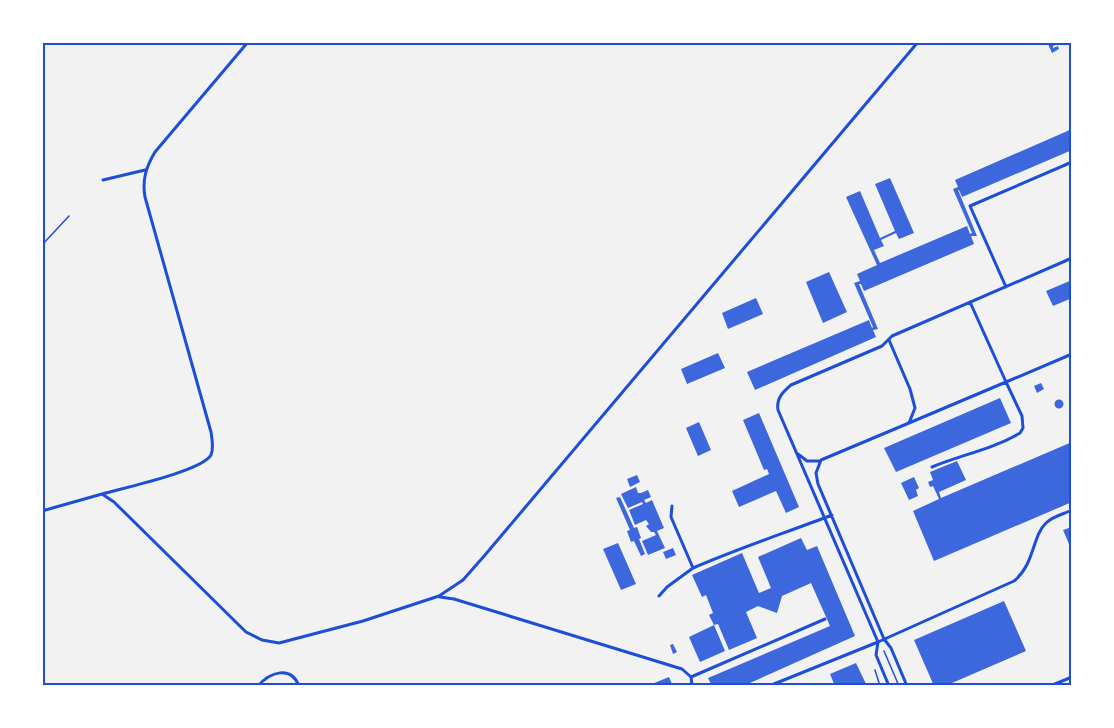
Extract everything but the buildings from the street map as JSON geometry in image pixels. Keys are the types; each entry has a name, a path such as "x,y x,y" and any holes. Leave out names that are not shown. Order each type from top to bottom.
{"lane":[{"path":"42,510 197,466 210,456 213,445 211,432 143,183 146,170 155,153 248,42"},
{"path":"102,494 114,502 246,632 262,640 279,642 290,640 363,621 439,596 463,580 485,555 918,42"},
{"path":"1069,42 1072,48"},
{"path":"1006,287 970,206 1072,162"},
{"path":"102,180 146,170"},
{"path":"889,686 876,655 878,642 778,410 777,404 781,394 791,386 882,346 892,336 1072,258"},
{"path":"932,467 1020,433 1023,428 1022,416 970,302"},
{"path":"889,340 910,389 915,408 909,423"},
{"path":"797,453 807,461 821,460 1072,354"},
{"path":"821,460 817,467 816,478 884,639 891,648 907,686"},
{"path":"672,506 671,517 693,568"},
{"path":"769,686 878,642 1014,581 1026,569 1046,522 1072,510"},
{"path":"659,596 667,587 693,568 747,544 794,531 832,515"},
{"path":"439,596 682,669 691,677 692,686"},
{"path":"691,677 825,619"},
{"path":"258,686 266,677 278,672 294,677 299,686"},
{"path":"1050,686 1072,677"}],"path":[{"path":"42,245 69,216"},
{"path":"884,651 899,686"}]}
